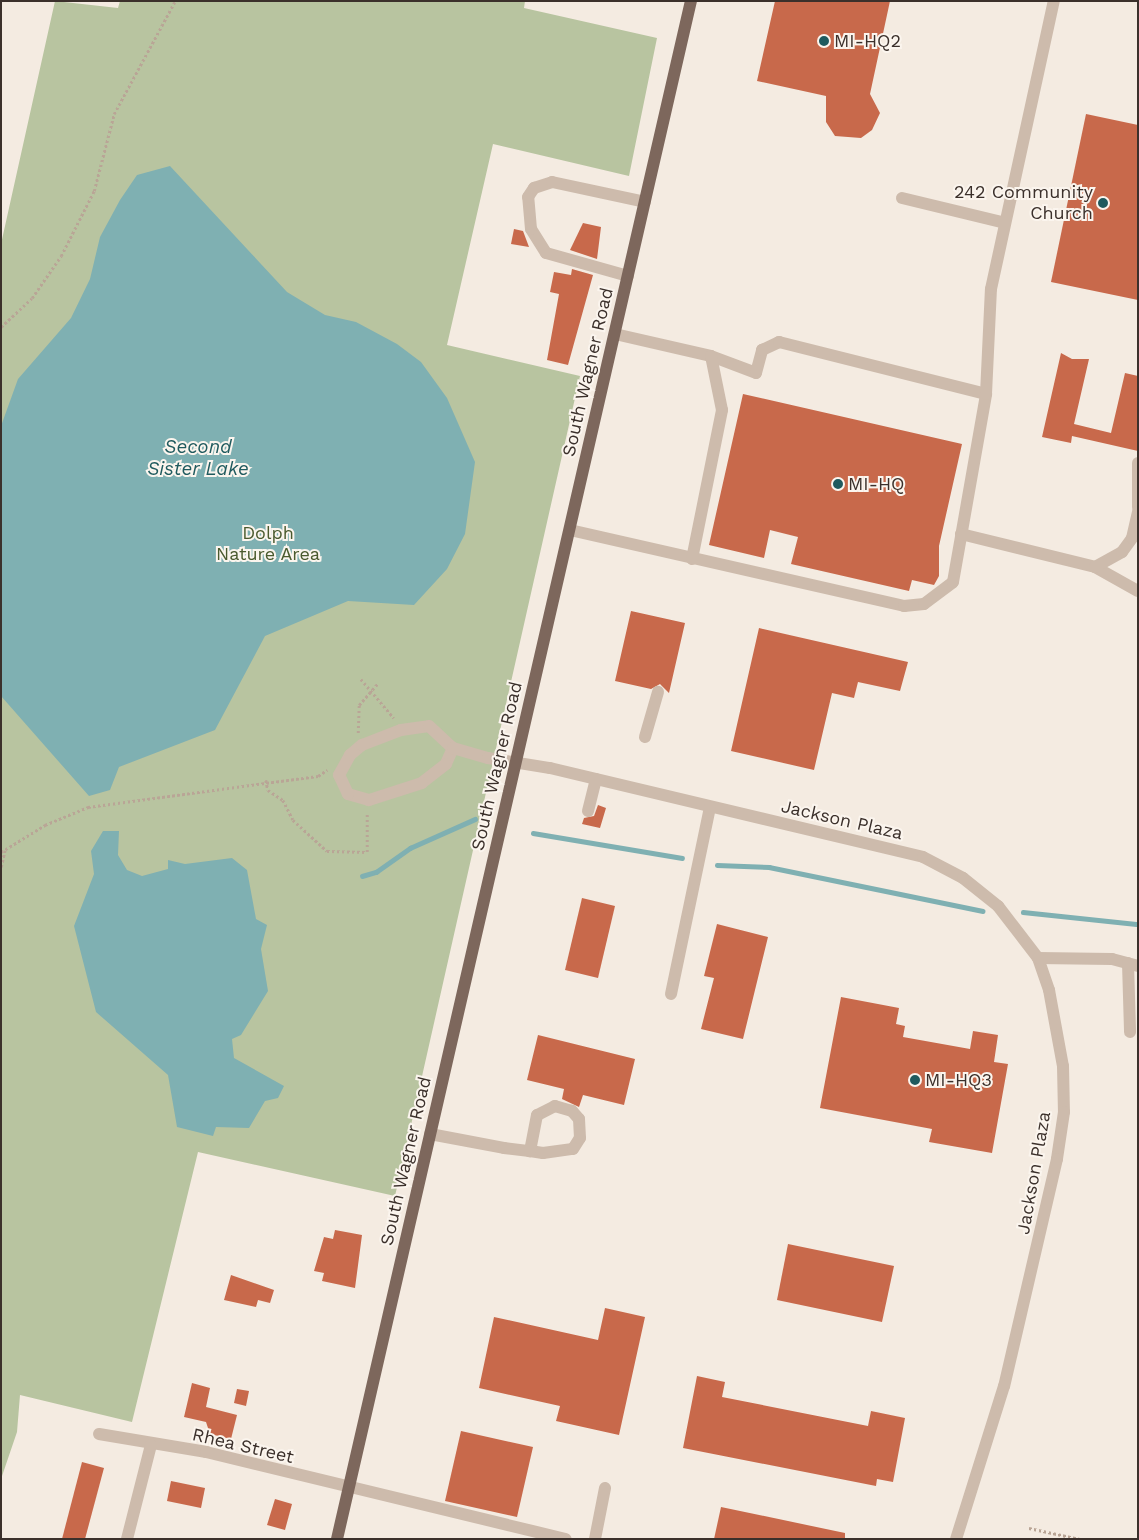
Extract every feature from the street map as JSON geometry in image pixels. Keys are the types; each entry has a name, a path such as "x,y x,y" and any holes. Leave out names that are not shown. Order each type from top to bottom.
{"main road":[{"name":"South Wagner Road","path":"336,1539 691,1"}],"street":[{"path":"570,530 904,606 924,604 953,582 986,394 991,289 1054,1"},
{"path":"628,276 546,253 531,229 528,198 534,188 552,182 645,202"},
{"path":"902,198 1005,223"},
{"path":"615,334 711,356 756,373 762,350 779,342 986,394"},
{"path":"692,558 722,410 711,356"},
{"path":"1138,463 1138,507"},
{"path":"1095,567 1122,552 1132,538 1138,512"},
{"path":"961,534 1095,567 1138,591"},
{"path":"646,737 658,692"},
{"path":"429,726 453,748 446,764 422,783 365,799 348,794 339,775 350,755 362,746 402,730 429,726"},
{"name":"Jackson Plaza","path":"453,748 517,760 923,857 963,878 998,906 1038,958 1049,990 1063,1066 1064,1112 1057,1159 1004,1386 956,1539"},
{"path":"588,811 596,779"},
{"path":"671,994 710,807"},
{"path":"1038,958 1133,964 1130,1032"},
{"path":"430,1134 530,1151 573,1150 580,1138 579,1119 572,1110 555,1106 537,1115 530,1151"},
{"name":"Rhea Street","path":"100,1434 151,1446 206,1452 348,1489 566,1539"},
{"path":"127,1539 151,1446"},
{"path":"595,1539 605,1488"}],"path":[{"path":"1,328 32,298 61,256 94,191 114,114 175,1"},
{"path":"361,679 402,730"},
{"path":"362,746 356,725 359,705 369,690 378,683"},
{"path":"1,852 45,825 88,807 146,802 266,780 318,776 332,766"},
{"path":"266,780 268,790 283,800 294,820 327,851 367,852 365,799"},
{"path":"1,867 5,850"},
{"path":"1029,1528 1080,1539"}],"green space":[{"name":"Dolph Nature Area","path":"55,1 118,8 120,1 525,1 524,8 657,38 629,176 493,144 447,345 580,376 395,1196 198,1152 132,1422 20,1395 17,1432 1,1479 1,244"}],"water":[{"name":"Second Sister Lake","path":"170,166 287,292 325,315 356,322 397,344 421,362 447,398 475,462 465,534 447,569 414,605 348,601 265,636 215,730 119,767 110,790 89,796 1,696 1,426 18,379 71,318 90,279 100,237 120,200 137,175"},
{"path":"103,831 119,831 118,855 127,870 142,876 168,869 168,860 185,864 232,858 247,870 256,919 267,925 261,949 268,991 241,1035 232,1039 234,1058 284,1086 278,1098 265,1101 249,1128 216,1127 213,1136 177,1127 168,1075 96,1012 74,926 94,874 91,851"}],"building":[{"name":"MI-HQ2","path":"775,1 890,1 870,94 880,113 872,130 861,138 835,136 826,122 826,96 757,81"},
{"name":"242 Community Church","path":"1086,114 1138,125 1138,300 1051,282"},
{"path":"583,223 601,227 597,259 570,250"},
{"path":"514,229 523,231 529,247 511,244"},
{"path":"572,269 593,275 568,365 547,360 559,294 550,292 554,272 571,275"},
{"path":"1061,353 1072,359 1089,359 1074,424 1111,433 1125,373 1138,376 1138,451 1072,436 1071,443 1042,437"},
{"name":"MI-HQ","path":"743,394 962,444 939,546 939,576 934,585 912,580 909,591 791,564 798,537 770,530 764,558 709,545"},
{"path":"631,611 685,623 669,693 660,684 651,689 615,681"},
{"path":"759,628 908,662 900,691 858,682 854,698 832,693 814,770 731,751"},
{"path":"598,805 606,808 600,828 582,824 584,818 594,816"},
{"path":"582,898 615,906 598,978 565,970"},
{"path":"717,924 768,937 743,1039 701,1029 714,978 704,976"},
{"name":"MI-HQ3","path":"841,997 899,1008 896,1024 905,1026 903,1037 970,1049 973,1031 998,1035 994,1062 1008,1064 992,1153 929,1142 932,1129 820,1108"},
{"path":"538,1035 635,1059 624,1105 583,1095 579,1107 562,1099 564,1089 527,1080"},
{"path":"335,1230 362,1235 355,1288 322,1281 324,1273 314,1271 324,1237 333,1239"},
{"path":"788,1244 894,1266 882,1322 777,1300"},
{"path":"231,1275 274,1290 270,1303 258,1300 256,1307 224,1300"},
{"path":"605,1308 645,1317 619,1435 556,1421 560,1406 479,1388 494,1317 598,1340"},
{"path":"697,1376 725,1382 722,1397 868,1426 871,1411 905,1418 893,1482 877,1479 876,1486 683,1448"},
{"path":"192,1383 210,1388 206,1407 237,1415 231,1439 210,1434 206,1422 184,1417"},
{"path":"237,1389 249,1391 246,1406 234,1403"},
{"path":"461,1431 533,1447 517,1517 445,1501"},
{"path":"82,1462 104,1468 85,1539 62,1539"},
{"path":"171,1481 205,1488 201,1508 167,1501"},
{"path":"275,1499 292,1504 285,1530 267,1525"},
{"path":"721,1507 845,1533 845,1539 714,1539"}],"waterway":[{"path":"362,876 376,872 410,848 475,819"},
{"path":"533,833 682,858"},
{"path":"717,865 769,867 983,911"},
{"path":"1023,912 1138,924"}],"place":[{"name":"MI-HQ2","path":"824,41"},
{"name":"242 Community Church","path":"1103,203"},
{"name":"MI-HQ","path":"838,484"},
{"name":"MI-HQ3","path":"915,1080"}]}
